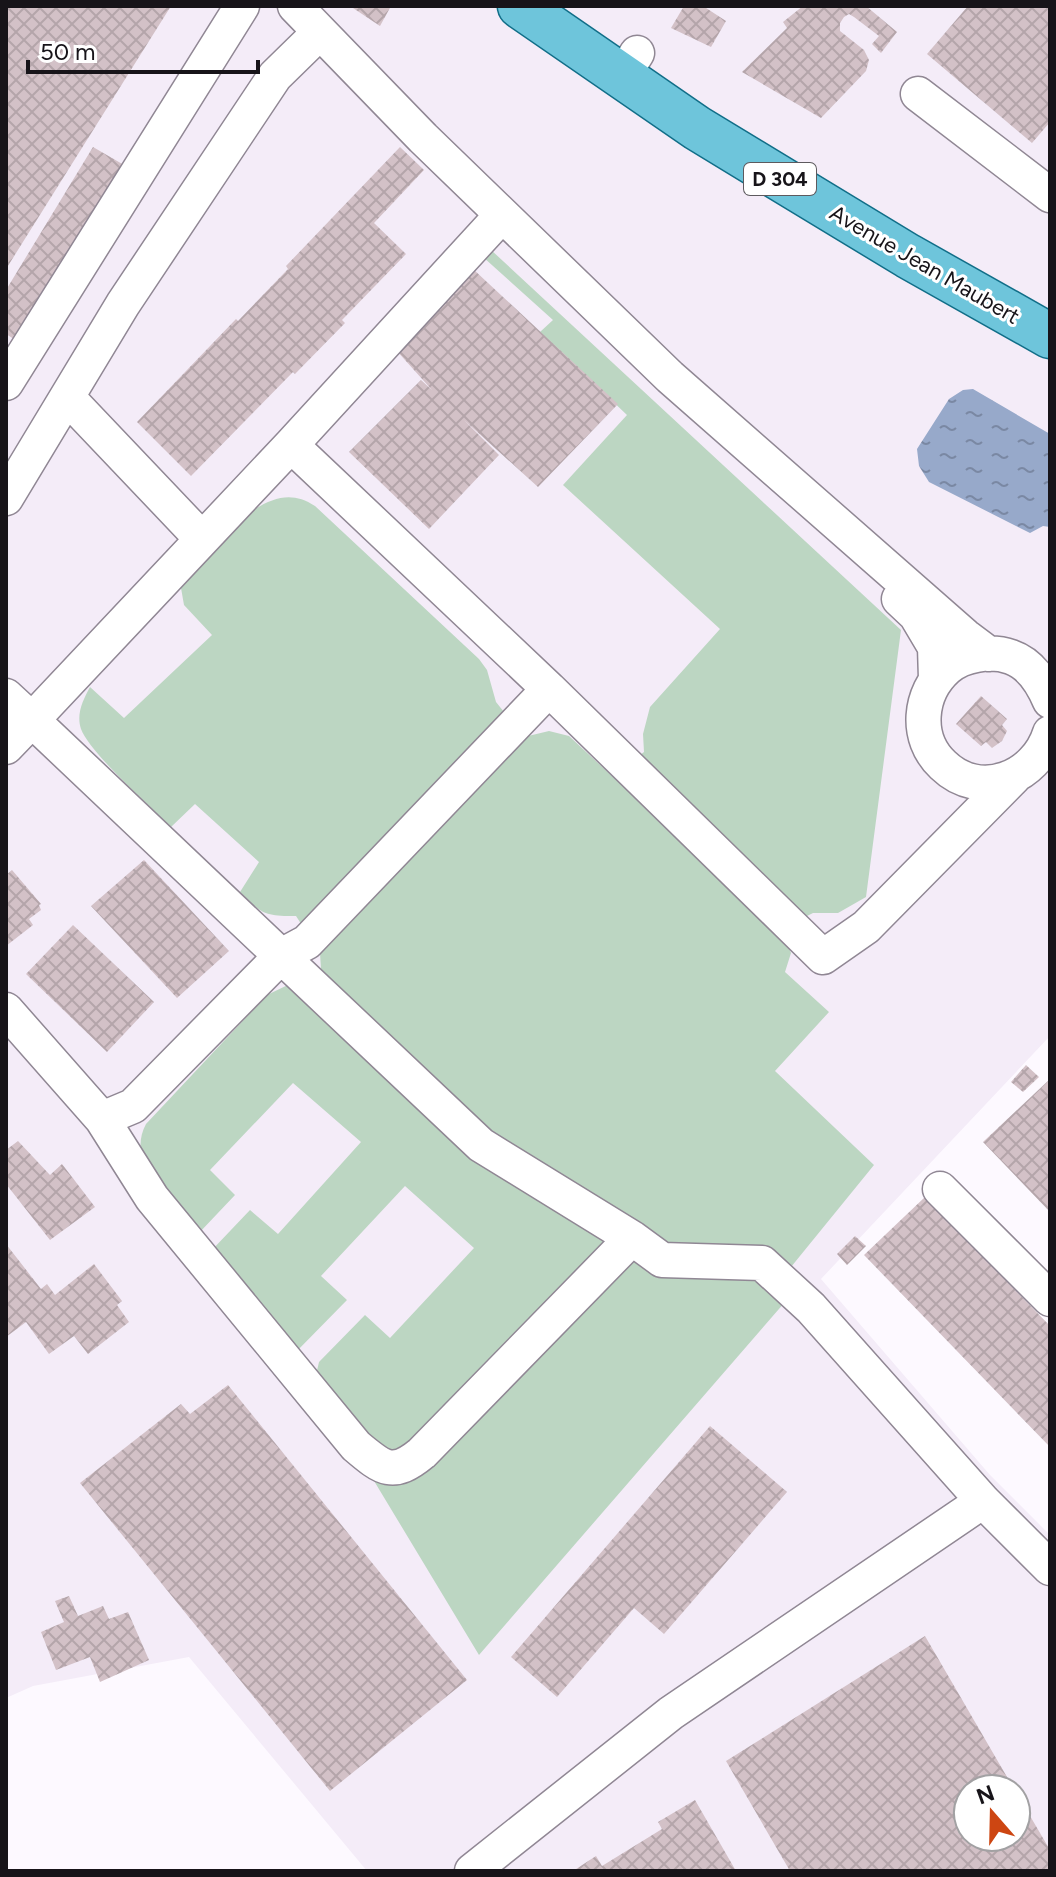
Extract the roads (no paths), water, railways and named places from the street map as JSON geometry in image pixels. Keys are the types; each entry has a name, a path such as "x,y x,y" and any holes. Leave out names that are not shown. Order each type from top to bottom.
{"main road":[{"name":"Avenue Jean Maubert","path":"569,6 697,128 908,256 1050,336"},
{"name":"Avenue Jean Maubert","path":"523,7 630,65 713,103 910,224 1050,304"}],"lane":[{"path":"6,383 242,6"},
{"path":"6,498 123,304 275,76 305,14 423,138 670,377 989,654"},
{"path":"918,94 1050,195"},
{"path":"6,747 291,445 502,215"},
{"path":"67,397 202,539"},
{"path":"291,445 549,689 823,957 866,927 1014,777 1033,765 1049,736"},
{"path":"808,498 819,526 916,615 935,647 936,679"},
{"path":"941,850 951,804 943,765 926,737 923,717 926,697 936,679 951,664 969,655 1010,657 1028,667 1043,683 1050,701"},
{"path":"102,1119 133,1106 281,956 307,942 549,689"},
{"path":"6,696 481,1145 632,1238 662,1260 762,1263 811,1308 983,1501 1048,1563"},
{"path":"943,765 971,780 993,782 1014,777"},
{"path":"6,1010 102,1119 152,1198 356,1446 386,1468 404,1468 422,1453 632,1238"},
{"path":"940,1189 1050,1299"},
{"path":"472,1871 671,1713 983,1501"}],"water":[{"path":"973,389 1050,434 1050,527 1043,526 1030,533 929,482 919,466 917,449 949,399 963,390"}]}
